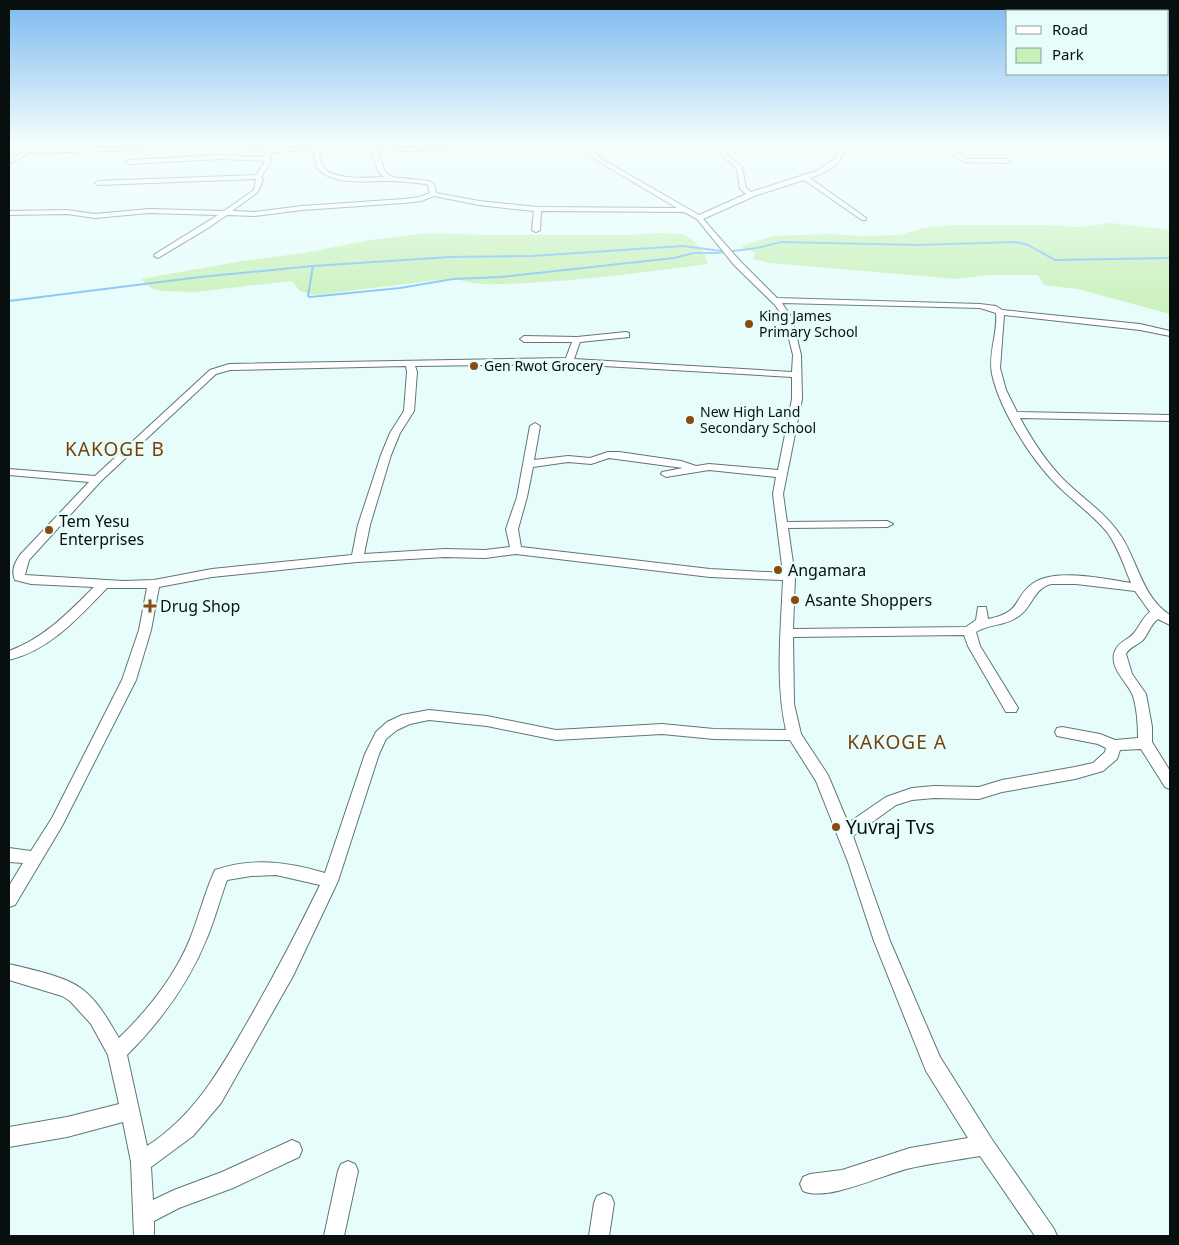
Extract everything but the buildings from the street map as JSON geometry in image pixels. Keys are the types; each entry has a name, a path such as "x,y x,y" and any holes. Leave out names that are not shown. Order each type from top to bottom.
{"street":[{"path":"158,256 177,246 241,202"},
{"path":"9,212 67,212 95,216 149,211 255,214 302,208 388,202"},
{"path":"480,202 538,209 686,210"},
{"path":"672,202 698,218 737,263 775,300 788,318 797,354 797,400 793,428 778,494 789,577 787,704 794,735 823,779 845,833 882,942 933,1064 984,1146 1047,1236"},
{"path":"698,218 735,202"},
{"path":"842,202 864,219"},
{"path":"536,230 538,209"},
{"path":"775,300 968,305 989,307 1000,312 1140,327 1170,333"},
{"path":"1000,312 1001,321 996,371 1002,390 1015,415 1046,466 1061,483 1099,517 1117,538 1128,560 1138,588 1147,604 1170,621"},
{"path":"524,338 577,340 626,335"},
{"path":"569,361 577,340"},
{"path":"789,577 710,573 516,550 485,554 445,553 357,558 212,574 154,584 105,584 31,580 19,577 20,566 24,558 97,479 213,372 223,367 569,361 797,376"},
{"path":"357,558 364,525 386,455 395,432 409,411 412,372 410,364"},
{"path":"1015,415 1170,418"},
{"path":"516,550 512,535 513,525 523,494 535,426"},
{"path":"529,464 568,459 591,461 608,455 619,455 681,464 696,469"},
{"path":"666,474 709,467 782,474"},
{"path":"9,472 97,479"},
{"path":"783,525 887,524"},
{"path":"788,633 969,631 981,624 1010,616 1017,612 1032,588 1042,583 1072,580 1138,588"},
{"path":"9,656 26,651 50,636 105,584"},
{"path":"9,900 57,822 129,680 145,630 154,584"},
{"path":"981,624 982,610"},
{"path":"1158,613 1148,620 1138,637 1124,646 1120,654 1124,669 1139,694 1146,743 1170,783"},
{"path":"969,631 974,646 1011,708"},
{"path":"141,1162 164,1147 186,1129 214,1096 287,970 330,881 376,743 380,736 392,726 407,719 429,715 450,716 556,735 662,729 714,734 794,735"},
{"path":"1062,732 1100,739 1114,745 1146,743"},
{"path":"845,833 890,801 912,794 934,792 979,793 1002,786 1075,773 1098,767 1112,755 1114,745"},
{"path":"9,855 34,858"},
{"path":"117,1052 142,1028 166,997 187,964 199,939 207,910 222,875 240,869 266,867 288,869 330,881"},
{"path":"9,972 66,989 76,994 97,1018 117,1052 141,1162 144,1236"},
{"path":"9,1137 67,1127 129,1111"},
{"path":"810,1184 842,1180 910,1158 984,1146"},
{"path":"143,1216 174,1200 226,1181 292,1150"},
{"path":"334,1236 348,1171"},
{"path":"599,1236 604,1203"}],"green space":[{"path":"1111,223 1170,230 1170,314 1078,289 1044,285 1038,275 991,275 956,279 770,263 753,259 755,253 741,246 773,236 828,234 861,236 899,235 924,228 951,225 1049,225 1078,227"},
{"path":"429,233 490,235 683,234 693,240 705,254 708,264 548,282 480,284 454,278 315,295 300,291 292,281 195,292 161,291 151,288 141,279 242,261 304,253 370,240"}],"waterway":[{"path":"313,266 308,296 310,297 400,288 453,279 501,277 674,258 694,253 717,253 757,248 781,242 918,245 1016,242 1028,245 1055,260 1170,258"},
{"path":"313,266 450,257 532,256 683,246 721,251"},
{"path":"9,301 200,277 313,266"}],"place":[{"name":"King James Primary School","path":"749,324"},
{"name":"Gen Rwot Grocery","path":"474,366"},
{"name":"New High Land Secondary School","path":"690,420"},
{"name":"Tem Yesu Enterprises","path":"49,530"},
{"name":"Angamara","path":"778,570"},
{"name":"Asante Shoppers","path":"795,600"},
{"name":"Drug Shop","path":"150,606"},
{"name":"Yuvraj Tvs","path":"836,827"}],"district":[{"name":"KAKOGE B","path":"115,449"},
{"name":"KAKOGE A","path":"897,742"}]}
